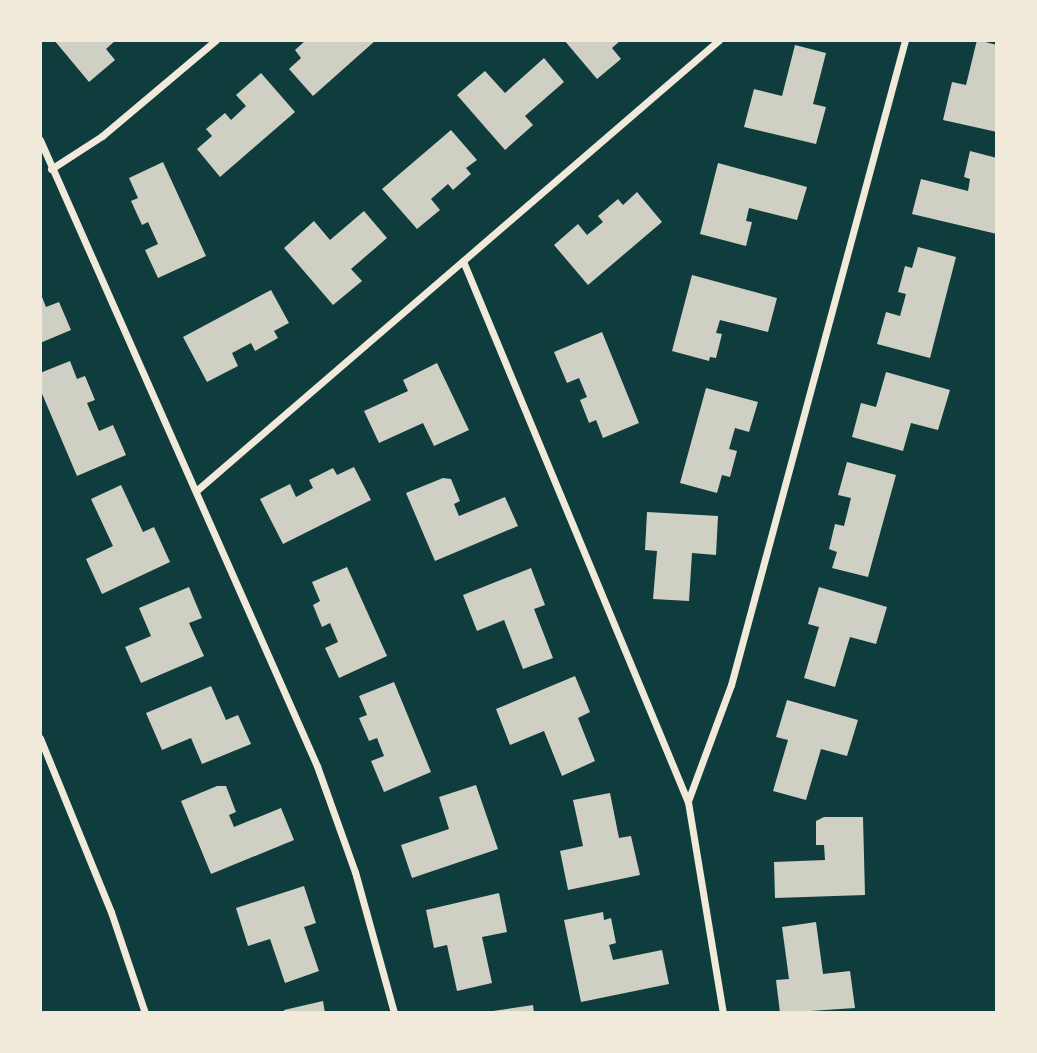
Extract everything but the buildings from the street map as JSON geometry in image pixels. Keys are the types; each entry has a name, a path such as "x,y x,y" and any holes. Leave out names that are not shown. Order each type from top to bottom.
{"street":[{"path":"51,169 103,136 216,40"},
{"path":"196,491 719,40"},
{"path":"688,802 732,685 905,40"},
{"path":"40,140 317,766 355,872 394,1013"},
{"path":"463,261 688,802 723,1013"},
{"path":"40,737 111,912 145,1013"}]}
